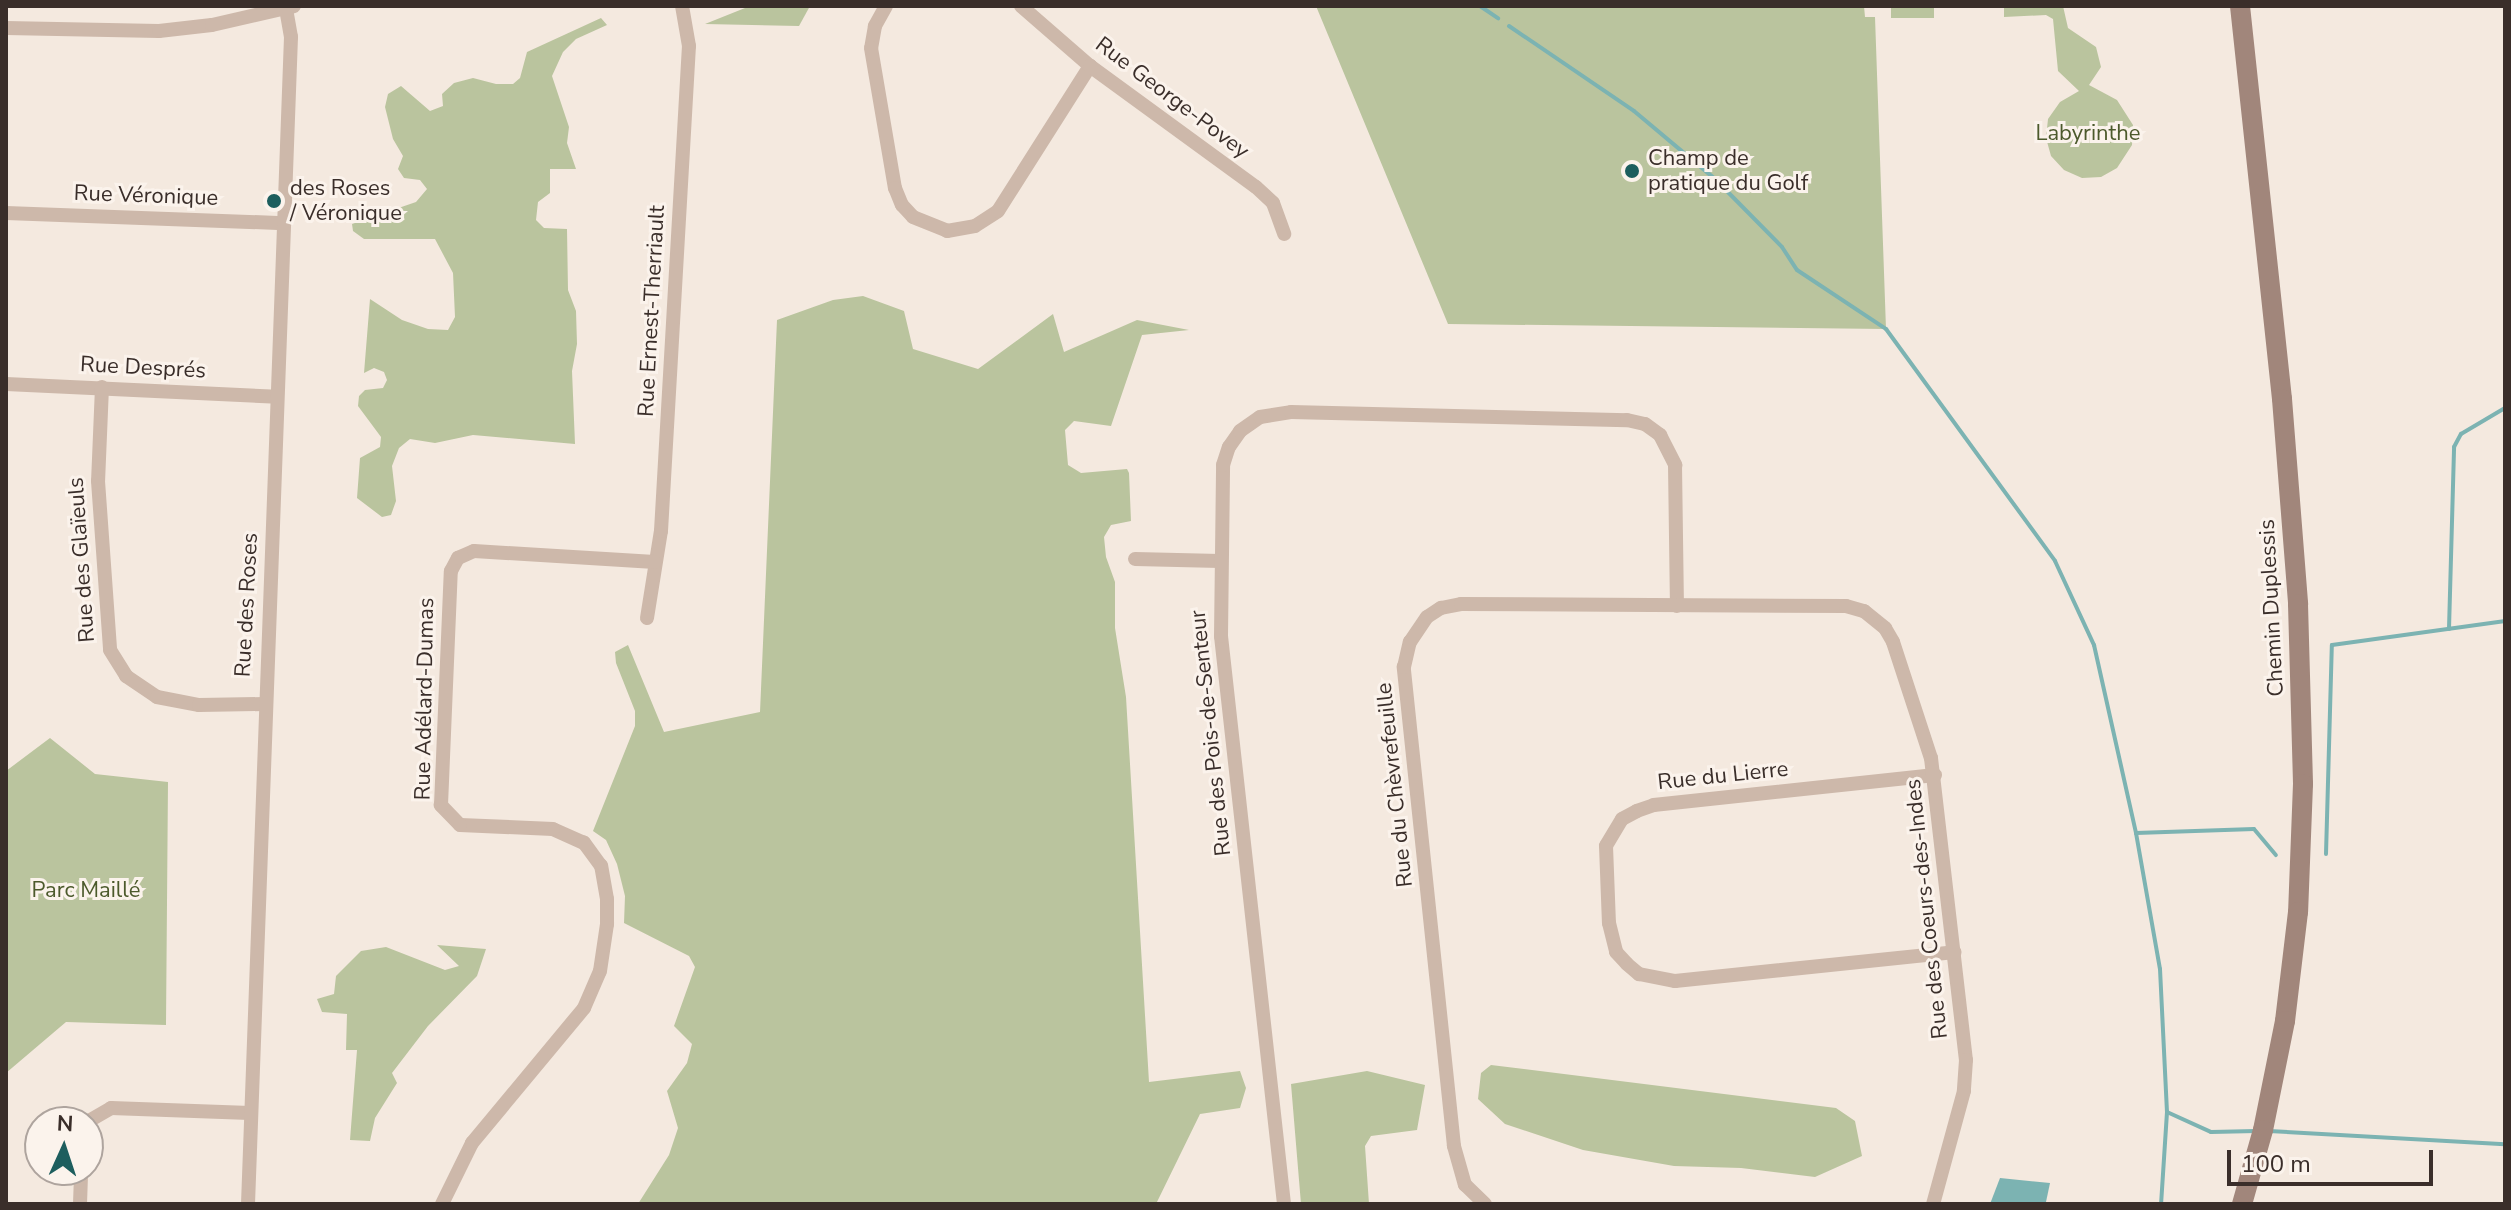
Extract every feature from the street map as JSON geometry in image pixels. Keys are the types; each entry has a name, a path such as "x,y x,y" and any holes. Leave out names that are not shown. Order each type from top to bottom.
{"street":[{"name":"Rue Ernest-Therriault","path":"647,618 661,531 689,46 682,6"},
{"path":"886,6 875,26 871,48 895,188 902,205 913,217 947,231 975,226 998,211 1090,66"},
{"name":"Rue George-Povey","path":"1021,6 1090,66 1256,187 1273,203 1284,234"},
{"name":"Chemin Duplessis","path":"2240,6 2282,399 2298,604 2303,784 2298,912 2285,1021 2263,1130 2242,1204"},
{"path":"6,28 159,31 212,25 290,7"},
{"name":"Rue des Roses","path":"248,1204 290,7"},
{"name":"Rue Véronique","path":"6,213 284,223"},
{"name":"Rue Després","path":"6,384 277,397"},
{"name":"Rue des Glaïeuls","path":"102,387 98,481 110,650 126,676 157,697 199,705 264,704"},
{"name":"Rue des Pois-de-Senteur","path":"1284,1204 1221,636 1223,465 1229,447 1240,431 1260,417 1291,412 1627,420 1645,424 1660,435 1675,465 1677,606"},
{"name":"Rue Adélard-Dumas","path":"442,1204 472,1143 584,1008 600,971 607,911 601,866 584,843 553,829 460,825 441,805 451,571 458,558 474,551 655,562"},
{"path":"1135,559 1220,561"},
{"name":"Rue du Chèvrefeuille","path":"1485,1204 1465,1185 1454,1146 1404,667 1410,642 1427,617 1451,605 1846,606 1874,618"},
{"name":"Rue des Coeurs-des-Indes","path":"1874,618 1893,642 1928,743 1935,775 1954,952 1966,1075 1933,1204"},
{"name":"Rue du Lierre","path":"1935,775 1654,805 1637,811 1622,819 1606,846 1609,923 1616,952 1627,964 1639,974 1675,981 1954,952"},
{"path":"104,1112 111,1108 250,1113"}],"green space":[{"path":"750,6 810,6 799,26 705,24"},
{"name":"Champ de pratique du Golf","path":"1316,6 1864,6 1865,17 1875,17 1886,329 1448,324"},
{"path":"1891,6 1934,6 1934,18 1891,18"},
{"name":"Labyrinthe","path":"2004,6 2063,6 2068,28 2096,47 2101,67 2089,85 2117,100 2133,125 2132,145 2117,168 2101,177 2082,178 2064,170 2051,156 2046,138 2048,119 2060,102 2079,91 2058,71 2053,19 2046,15 2004,17"},
{"path":"601,18 607,25 576,39 563,52 552,76 569,127 567,143 576,169 550,169 550,193 538,202 536,220 544,228 567,229 568,290 576,311 577,344 572,371 575,444 473,435 435,443 410,439 399,448 392,466 396,501 391,515 382,517 357,498 360,458 380,447 381,437 358,406 359,396 365,390 383,388 387,380 384,372 374,368 364,373 370,299 402,320 428,329 448,330 455,317 453,273 435,239 364,239 353,231 352,224 416,202 427,189 420,180 404,178 398,169 403,156 393,139 385,107 388,94 401,86 430,111 443,106 442,94 454,83 473,78 496,84 513,84 520,78 527,52"},
{"path":"863,296 904,311 913,349 978,369 1053,314 1064,352 1137,320 1189,330 1142,335 1111,426 1074,421 1065,430 1068,465 1081,473 1127,469 1129,473 1131,521 1111,525 1104,537 1106,557 1115,582 1115,628 1126,697 1149,1082 1240,1071 1246,1088 1240,1108 1200,1114 1156,1204 638,1204 669,1155 678,1128 667,1091 687,1063 692,1044 674,1026 695,967 689,956 624,923 625,896 617,864 606,840 593,831 635,726 635,711 616,663 615,652 628,645 664,732 760,712 777,320 833,300"},
{"name":"Parc Maillé","path":"50,738 95,774 168,782 166,1025 66,1022 6,1073 6,771"},
{"path":"437,945 486,949 477,976 428,1026 392,1073 397,1083 375,1118 370,1141 350,1140 357,1050 346,1050 347,1014 322,1012 317,999 334,994 336,976 361,951 386,947 445,970 459,966"},
{"path":"1491,1065 1836,1108 1855,1121 1862,1156 1815,1177 1741,1168 1674,1166 1583,1150 1505,1124 1478,1099 1481,1073"},
{"path":"1367,1071 1425,1085 1417,1130 1371,1136 1365,1146 1369,1204 1301,1204 1291,1084"}],"water":[{"path":"2000,1178 2050,1183 2046,1202 1990,1204"}],"waterway":[{"path":"1480,6 1498,18"},
{"path":"1509,26 1634,111 1715,179 1782,247 1797,270 1886,329 2055,561 2094,645 2136,833 2160,969 2167,1112 2161,1204"},
{"path":"2449,629 2454,447 2461,434 2505,408"},
{"path":"2326,854 2332,645 2505,621"},
{"path":"2136,833 2254,829 2276,855"},
{"path":"2167,1112 2211,1132 2256,1131"},
{"path":"2269,1131 2505,1144"}],"place":[{"name":"Champ de pratique du Golf","path":"1632,171"},
{"name":"des Roses / Véronique","path":"274,201"}]}
